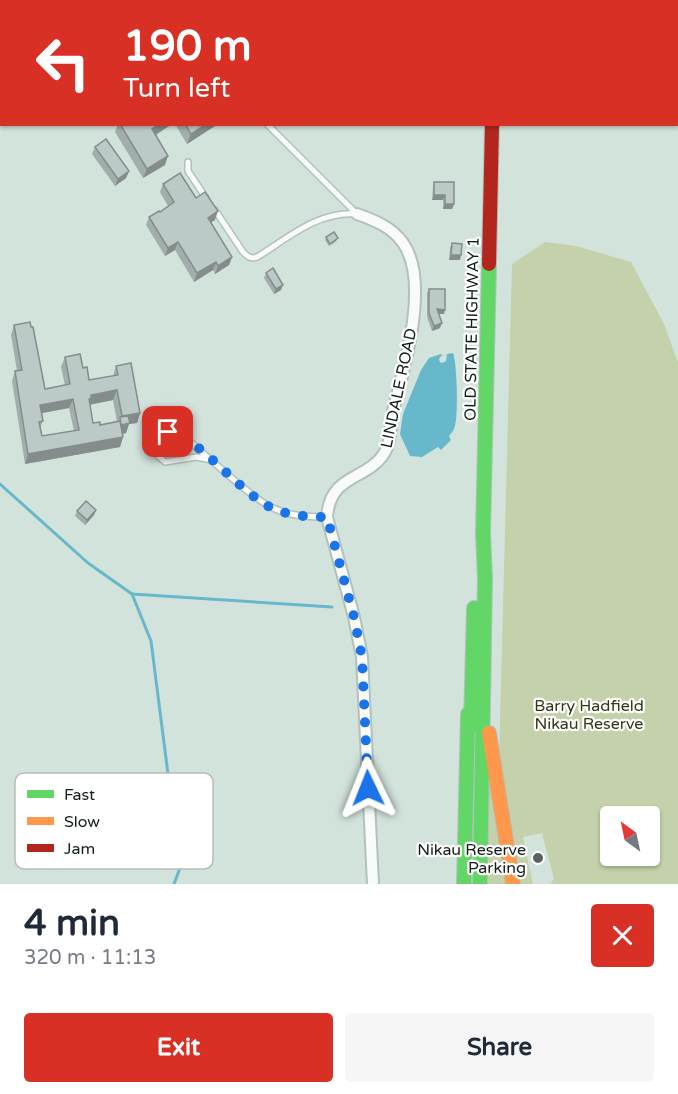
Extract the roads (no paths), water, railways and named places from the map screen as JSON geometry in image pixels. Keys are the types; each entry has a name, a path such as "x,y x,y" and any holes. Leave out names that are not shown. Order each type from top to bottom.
{"main road":[{"name":"OLD STATE HIGHWAY 1","path":"480,884 485,579 483,533 492,126"},
{"name":"OLD STATE HIGHWAY 1","path":"470,884 475,583 483,533"},
{"path":"483,661 491,752 513,884"},
{"path":"464,884 468,716 472,681"}],"street":[{"name":"LINDALE ROAD","path":"327,517 328,506 336,489 376,462 387,448 391,418 405,367 413,315 412,261 403,243 391,230 357,214"},
{"path":"327,517 354,617 362,657 372,884"}],"lane":[{"path":"269,126 357,214"},
{"path":"188,162 188,171 243,252 249,257 256,258 315,220 343,214 357,214"},
{"path":"212,460 196,457 165,462 156,454 153,443 160,434 174,433 191,443 212,460 253,496 276,509 298,515 327,517"}],"water":[{"path":"453,353 456,367 457,403 456,424 449,436 451,440 441,450 438,447 422,457 410,456 400,434 403,414 421,370 429,358 441,354 439,359 442,363 446,361 447,354"}],"waterway":[{"path":"0,484 88,563 132,594 151,641 168,773"},
{"path":"132,594 332,607"},
{"path":"174,884 180,869"}],"place":[{"name":"Nikau Reserve Parking","path":"538,858"}],"park label":[{"name":"Barry Hadfield Nikau Reserve","path":"589,714"}]}
